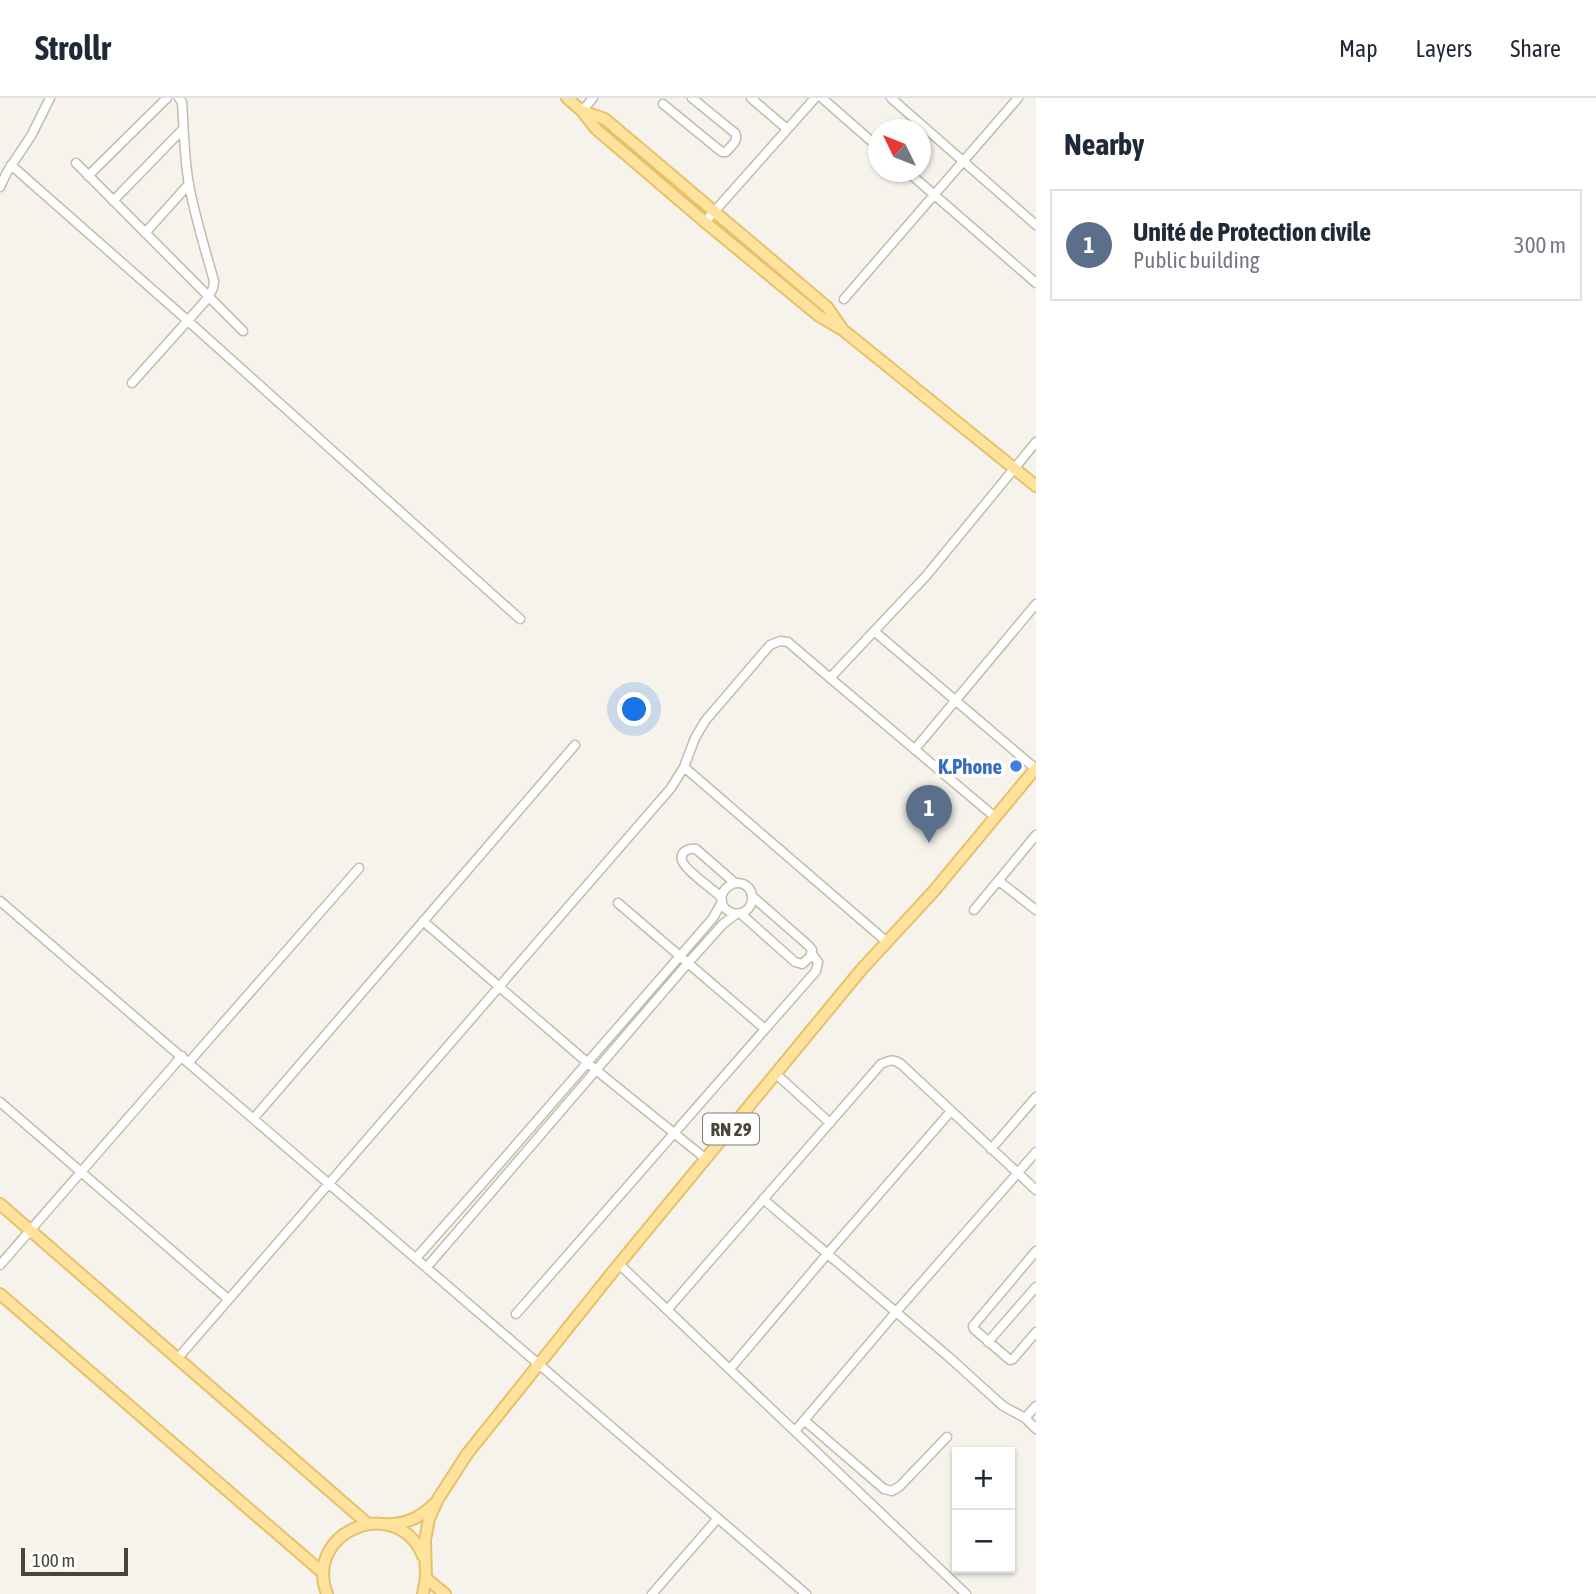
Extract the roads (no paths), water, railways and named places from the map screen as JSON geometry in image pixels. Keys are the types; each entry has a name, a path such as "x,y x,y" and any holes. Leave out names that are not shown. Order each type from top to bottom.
{"main road":[{"path":"569,99 596,130 705,222 819,316 843,330 1036,486"},
{"path":"582,111 605,119 827,307 843,330"},
{"name":"RN 29","path":"423,1594 426,1578 426,1530 433,1509 472,1448 861,970 933,892 1036,769"},
{"path":"0,1204 368,1524"},
{"path":"0,1294 323,1573 327,1594"},
{"name":"RN 29","path":"323,1573 330,1550 346,1533 368,1524 395,1525 415,1519 438,1499"},
{"path":"385,1524 410,1537 425,1562"},
{"path":"426,1578 445,1594"}],"street":[{"path":"0,187 6,171 30,136 50,98"},
{"path":"88,176 167,98"},
{"path":"132,383 214,288 189,184 182,103 179,98"},
{"path":"582,111 593,98"},
{"path":"663,104 722,152 726,152 736,141 735,133 692,98"},
{"path":"751,98 787,130"},
{"path":"705,222 815,98"},
{"path":"822,98 868,137"},
{"path":"891,98 1036,225"},
{"path":"844,299 1018,98"},
{"path":"113,201 183,129"},
{"path":"76,163 243,331"},
{"path":"6,171 187,320 520,619"},
{"path":"920,182 1036,283"},
{"path":"145,233 189,184"},
{"path":"830,678 926,576 1036,442"},
{"path":"915,749 1036,604"},
{"path":"874,631 1036,769"},
{"path":"178,1358 663,797 684,767 705,720 773,643 780,640 788,642 995,817"},
{"path":"254,1118 575,745"},
{"path":"684,767 887,942"},
{"path":"974,910 1036,835"},
{"path":"735,883 696,849 684,852 684,864 722,900 727,910 738,914 795,961 806,962 812,954"},
{"path":"0,1265 81,1172 359,868"},
{"path":"999,881 1036,910"},
{"path":"416,1257 716,915 725,888 735,883 749,888 752,897 750,908 723,924 427,1266"},
{"path":"516,1314 816,971 818,962 809,946 752,897"},
{"path":"0,901 806,1594"},
{"path":"618,903 765,1028"},
{"path":"423,921 587,1063 706,1159"},
{"path":"667,1309 881,1064 894,1060 901,1064 1036,1191"},
{"path":"776,1074 830,1123"},
{"path":"991,1149 1036,1097"},
{"path":"0,1102 228,1299"},
{"path":"730,1370 951,1111"},
{"path":"794,1431 1036,1152"},
{"path":"487,1178 497,1187"},
{"path":"763,1199 1003,1406 1025,1418 1036,1429"},
{"path":"1036,1251 975,1322 974,1329 1010,1360 1036,1332"},
{"path":"620,1264 966,1594"},
{"path":"988,1342 1036,1287"},
{"path":"1025,1418 1036,1406"},
{"path":"804,1420 884,1489 891,1491 900,1486 947,1437"},
{"path":"652,1594 718,1518"}],"place":[{"name":"K.Phone","path":"1016,766"},
{"name":"Unité de Protection civile","path":"929,843"}]}
